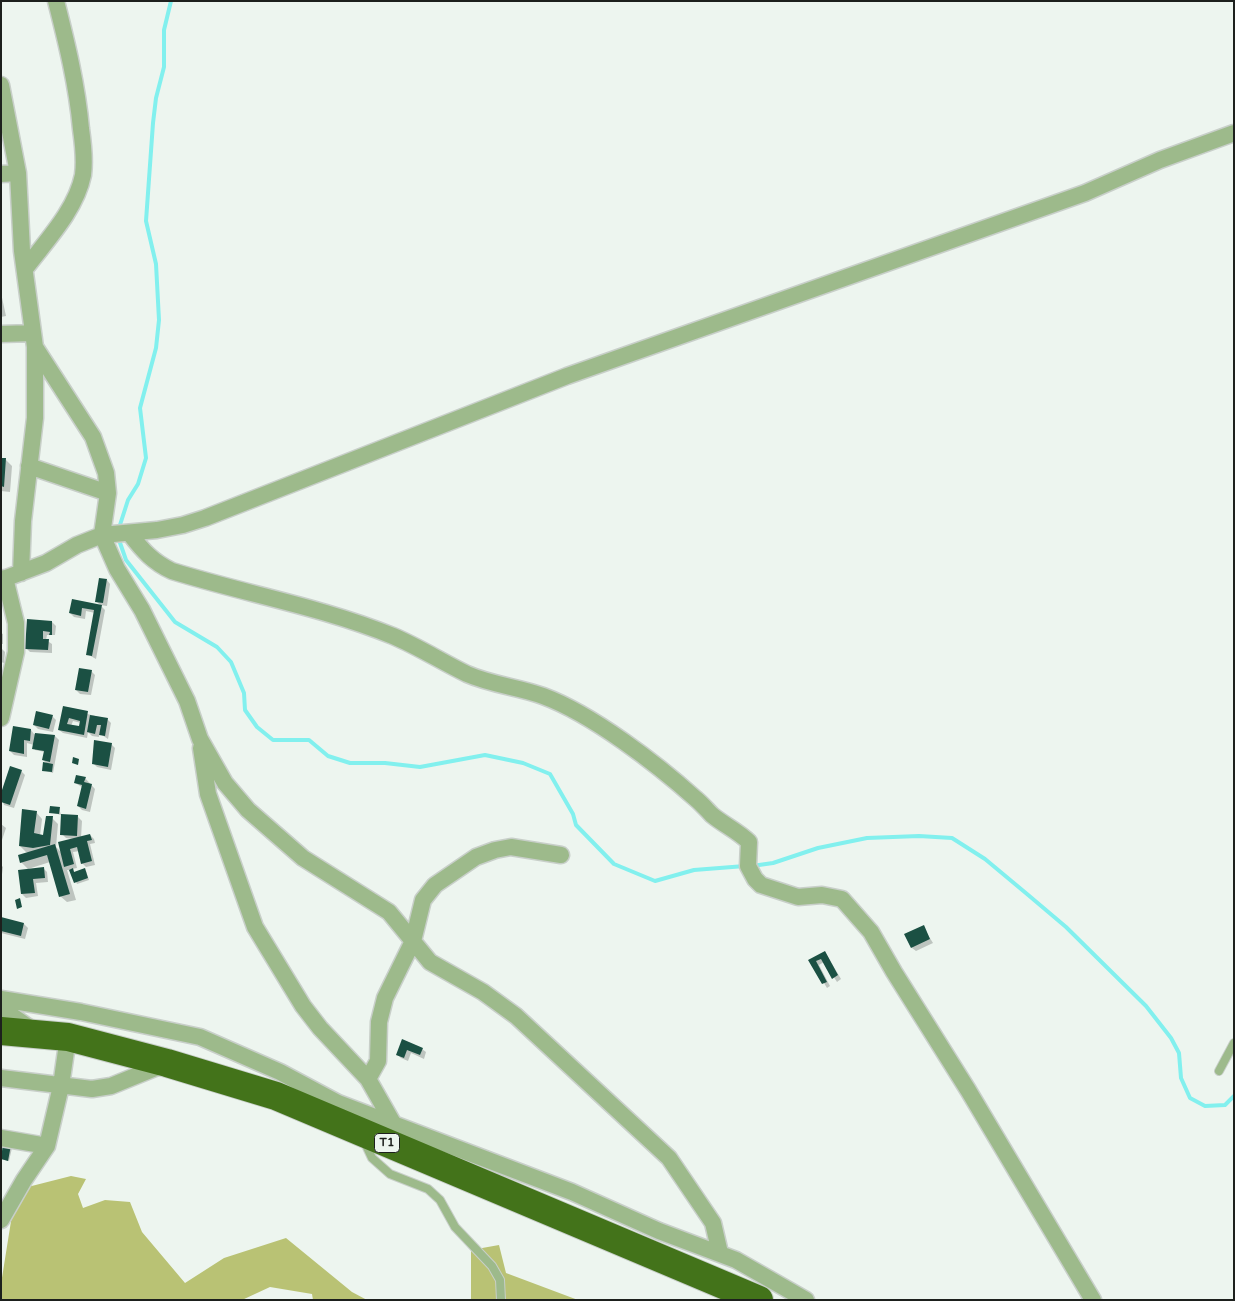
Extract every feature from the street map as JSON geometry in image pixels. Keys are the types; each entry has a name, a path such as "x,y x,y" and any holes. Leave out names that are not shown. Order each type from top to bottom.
{"highway":[{"name":"T1","path":"1,1031 68,1037 167,1063 276,1096 754,1298"}],"street":[{"path":"25,268 53,233 72,204 83,175 83,145 77,91 56,1"},
{"path":"1,85 18,173 22,251 34,340 35,418 29,466 9,577 16,623 16,652 1,718"},
{"path":"9,577 46,563 77,545 102,535 130,534 183,526 567,376 1085,193 1160,160 1234,133"},
{"path":"1,174 18,173"},
{"path":"1,334 34,340 93,437 106,473 108,493 102,535 117,569 142,610 187,701 200,738 225,782 248,810 303,858 389,912 430,962 483,992 516,1016 673,1163 713,1223 720,1254"},
{"path":"29,466 108,493"},
{"path":"130,534 144,553 155,563 172,571 280,600 365,626 427,651 468,674 506,688 543,696 566,707 616,737 684,788 727,827 744,837 749,842 748,866 755,879 761,885 798,897 822,895 842,899 871,932 1093,1300"},
{"path":"200,738 208,794 255,927 303,1006 320,1028 368,1079 393,1123"},
{"path":"368,1079 378,1061 379,1022 385,998 413,941 423,900 435,885 476,857 495,850 511,847 561,855"},
{"path":"1,1000 81,1012 200,1038 280,1072 338,1103 572,1192 659,1231 720,1254 806,1300"},
{"path":"1,1008 38,1033"},
{"path":"1,1220 24,1180 48,1146 61,1086 68,1037"},
{"path":"1,1078 92,1089 111,1086 167,1063"},
{"path":"1,1138 48,1146"}],"lane":[{"path":"1219,1070 1234,1044"},
{"path":"363,1133 368,1152 390,1174 428,1189 440,1200 455,1226 492,1266 500,1280 501,1300"}],"green space":[{"path":"71,1176 86,1179 78,1194 83,1208 105,1200 130,1202 142,1232 185,1283 224,1258 286,1238 352,1292 367,1300 313,1300 312,1294 270,1287 242,1300 1,1300 1,1284 16,1190"},
{"path":"499,1245 506,1273 578,1300 471,1300 471,1250"}],"building":[{"path":"1,458 6,458 4,487 1,486"},
{"path":"99,578 107,579 103,603 95,602"},
{"path":"72,599 102,605 92,656 86,655 94,610 82,608 81,616 69,613"},
{"path":"27,619 52,621 52,635 49,635 50,632 43,631 43,639 49,639 48,650 25,649"},
{"path":"79,668 92,670 88,692 75,690"},
{"path":"63,706 88,711 84,735 58,730","holes":["69,718 80,721 79,726 67,724"]},
{"path":"36,711 53,715 49,729 33,725"},
{"path":"90,715 108,718 105,736 99,735 101,725 97,725 95,734 87,732"},
{"path":"13,726 31,729 30,741 24,740 24,754 9,751"},
{"path":"35,733 55,735 50,762 42,760 44,751 32,749"},
{"path":"94,740 112,743 108,767 92,764"},
{"path":"73,757 79,759 78,765 72,763"},
{"path":"43,762 53,764 52,772 42,771"},
{"path":"10,766 22,770 10,805 1,802 1,793"},
{"path":"76,775 86,777 84,782 92,784 86,809 77,806 82,785 74,783"},
{"path":"50,806 60,807 59,814 49,813"},
{"path":"22,809 37,811 34,833 43,835 46,816 53,816 50,845 33,848 19,846"},
{"path":"61,814 78,815 77,836 60,835"},
{"path":"90,834 92,840 87,841 92,861 81,864 77,847 70,849 74,864 64,867 58,842"},
{"path":"55,844 70,894 59,897 47,855 20,863 18,855"},
{"path":"44,867 45,878 33,879 35,893 21,894 18,870"},
{"path":"73,868 74,872 85,868 88,878 74,883 69,870"},
{"path":"20,898 22,907 17,909 15,900"},
{"path":"1,917 24,923 21,936 1,931"},
{"path":"924,925 930,939 911,948 904,934"},
{"path":"825,951 838,975 832,979 821,959 816,961 827,982 822,984 808,960"},
{"path":"402,1039 423,1048 420,1055 407,1050 404,1058 396,1055"},
{"path":"3,1143 11,1145 8,1161 1,1159"}],"waterway":[{"path":"119,528 128,500 138,484 146,458 140,408 156,348 159,320 156,264 146,221 153,123 156,98 164,67 164,30 171,1"},
{"path":"118,537 126,560 175,622 217,647 231,662 244,693 245,710 257,727 273,740 309,740 328,756 350,763 385,763 420,767 485,755 523,763 550,774 573,814 576,825 614,864 655,881 694,870 745,866"},
{"path":"752,866 773,863 818,848 867,838 919,836 952,838 985,859 1066,927 1146,1006 1171,1038 1179,1053 1181,1078 1190,1098 1205,1106 1225,1105 1234,1096"}]}
